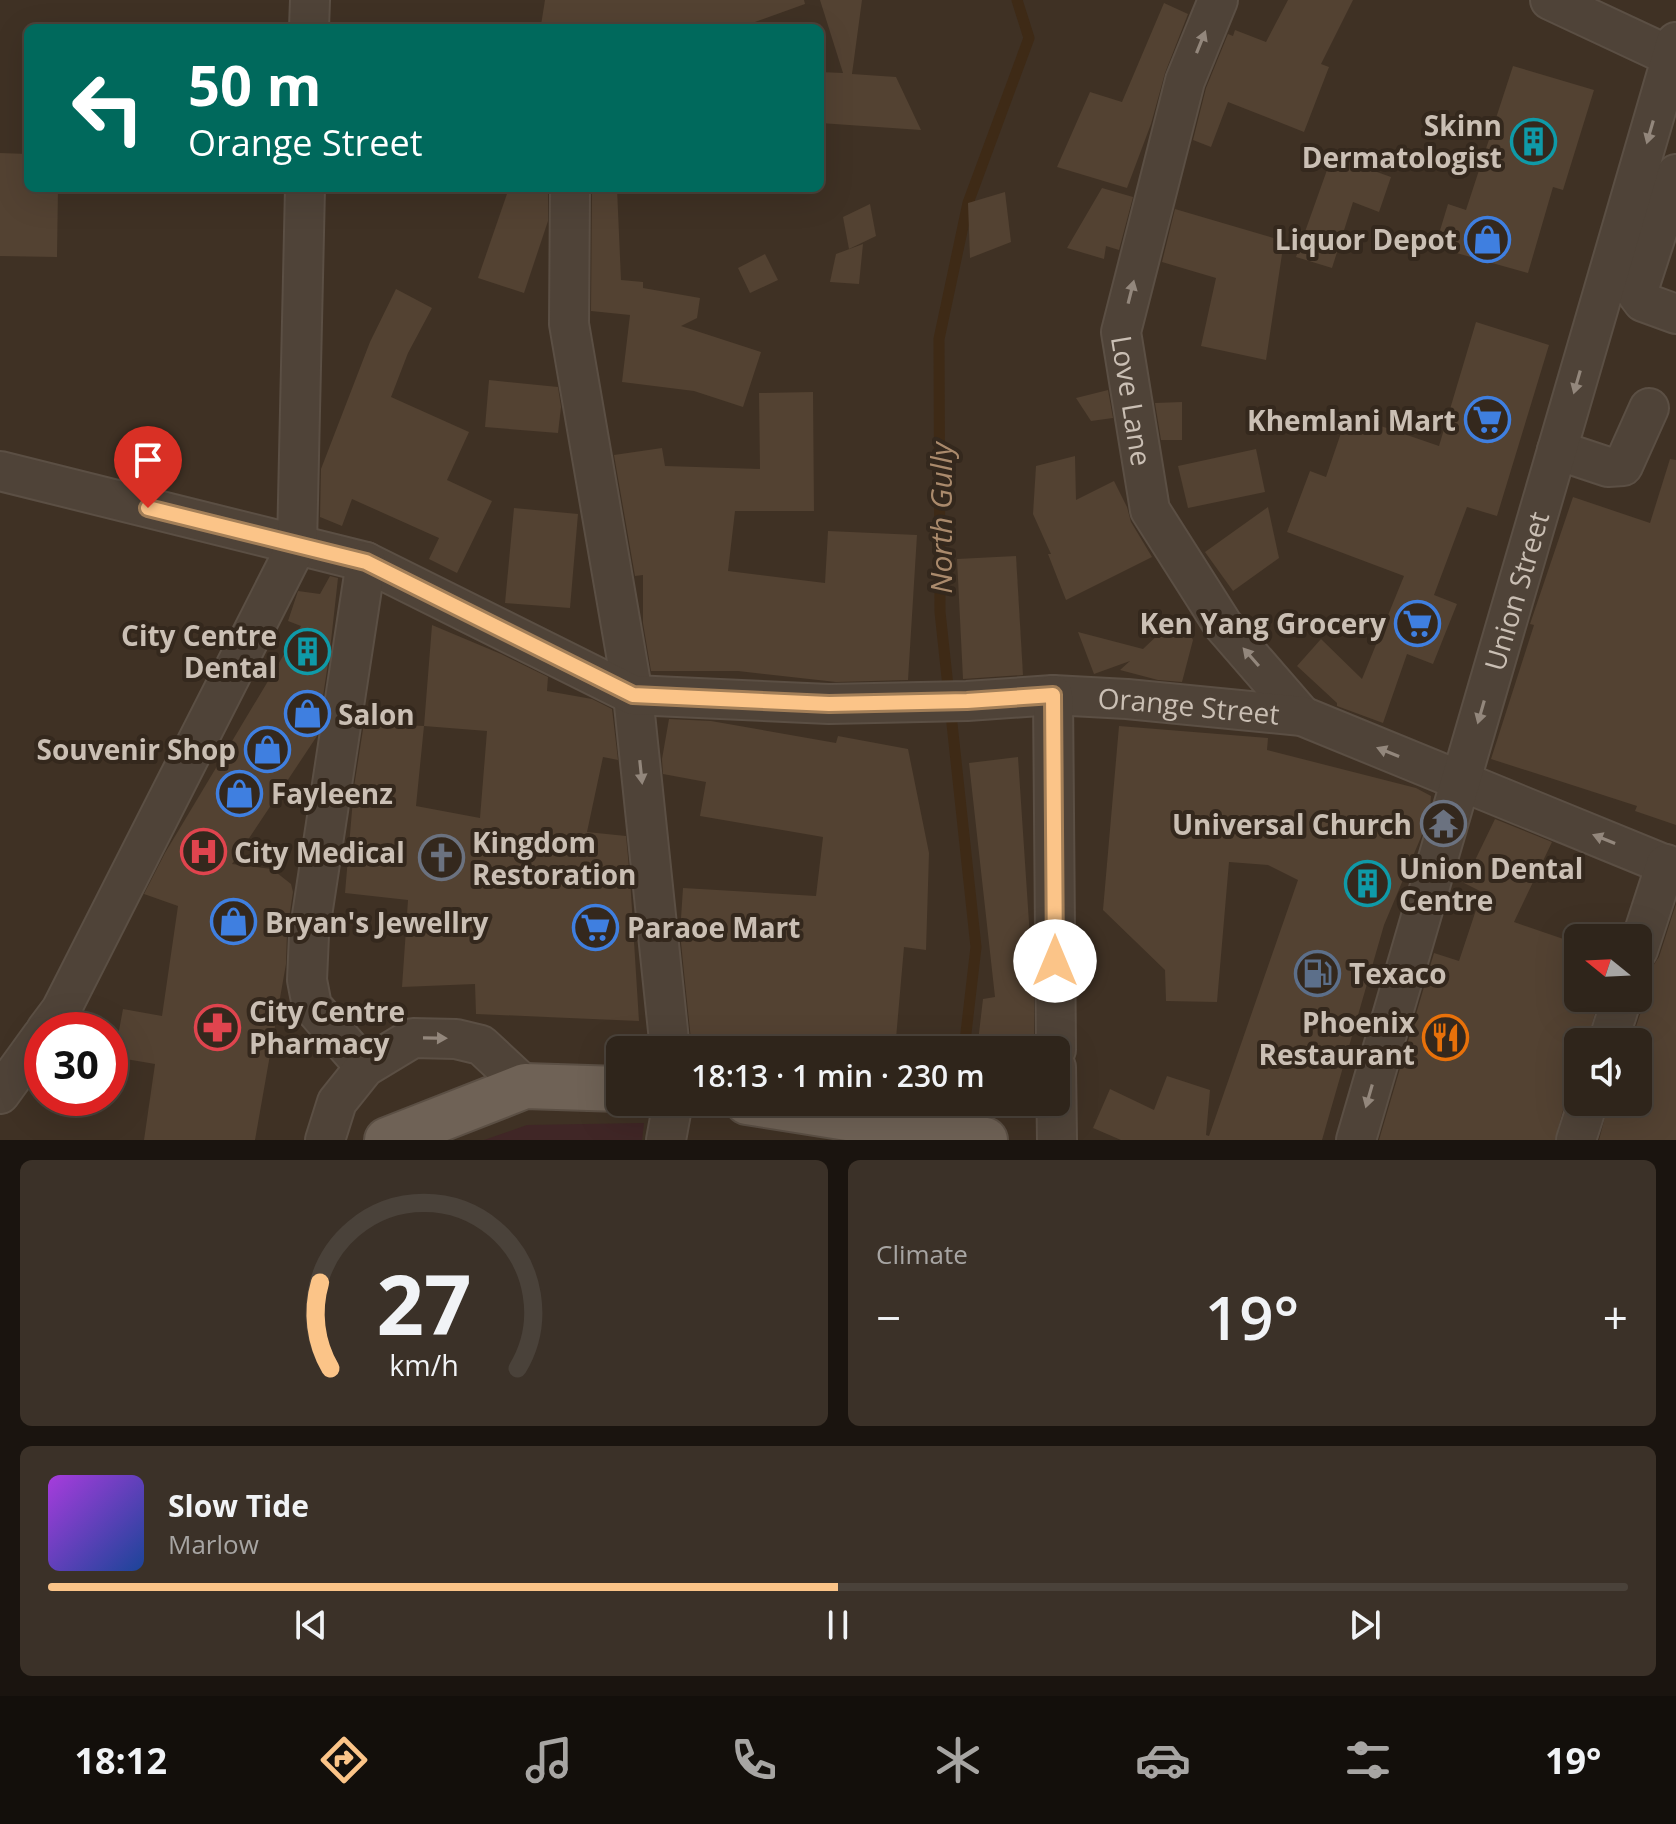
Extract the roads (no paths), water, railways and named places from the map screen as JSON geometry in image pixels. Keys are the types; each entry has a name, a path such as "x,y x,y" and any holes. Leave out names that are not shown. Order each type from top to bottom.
{"main road":[{"path":"387,1140 525,1086 606,1089"},
{"path":"834,1116 979,1139"}],"street":[{"path":"309,24 310,0"},
{"name":"Love Lane","path":"1218,0 1185,81 1121,332 1150,510 1223,625 1302,716"},
{"path":"1550,0 1674,53"},
{"name":"Union Street","path":"1356,1140 1674,53"},
{"path":"1676,174 1637,294 1643,302 1676,314"},
{"path":"60,1012 297,545 305,192"},
{"path":"570,192 569,324 633,695 669,1036"},
{"path":"1557,450 1608,467 1623,466 1649,408"},
{"name":"Orange Street","path":"0,471 366,562 633,695 829,704 967,701 1053,695 1302,716 1671,866"},
{"path":"365,1067 312,1006 307,980 309,935 366,562"},
{"path":"1053,695 1056,1036"},
{"path":"1648,924 1671,866"},
{"path":"325,1140 337,1102 365,1067 413,1038 456,1039 481,1045 525,1086"},
{"path":"0,1094 24,1061"},
{"path":"666,1140 670,1116"},
{"path":"1057,1116 1057,1140"},
{"path":"1576,1140 1584,1116"}],"waterway":[{"name":"North Gully","path":"966,1036 976,947 940,612 939,339 968,203 1029,38 1017,0"},
{"name":"North Gully","path":"955,1127 956,1116"}],"place":[{"name":"Skinn Dermatologist","path":"1533,141"},
{"name":"Liquor Depot","path":"1488,239"},
{"name":"Khemlani Mart","path":"1487,420"},
{"name":"Ken Yang Grocery","path":"1417,623"},
{"name":"City Centre Dental","path":"308,651"},
{"name":"Salon","path":"307,714"},
{"name":"Souvenir Shop","path":"267,749"},
{"name":"Fayleenz","path":"240,793"},
{"name":"Universal Church","path":"1443,824"},
{"name":"City Medical","path":"203,852"},
{"name":"Kingdom Restoration","path":"441,858"},
{"name":"Union Dental Centre","path":"1368,884"},
{"name":"Bryan's Jewellry","path":"234,922"},
{"name":"Paraoe Mart","path":"596,927"},
{"name":"Texaco","path":"1318,973"},
{"name":"City Centre Pharmacy","path":"218,1027"},
{"name":"Phoenix Restaurant","path":"1446,1038"}]}
